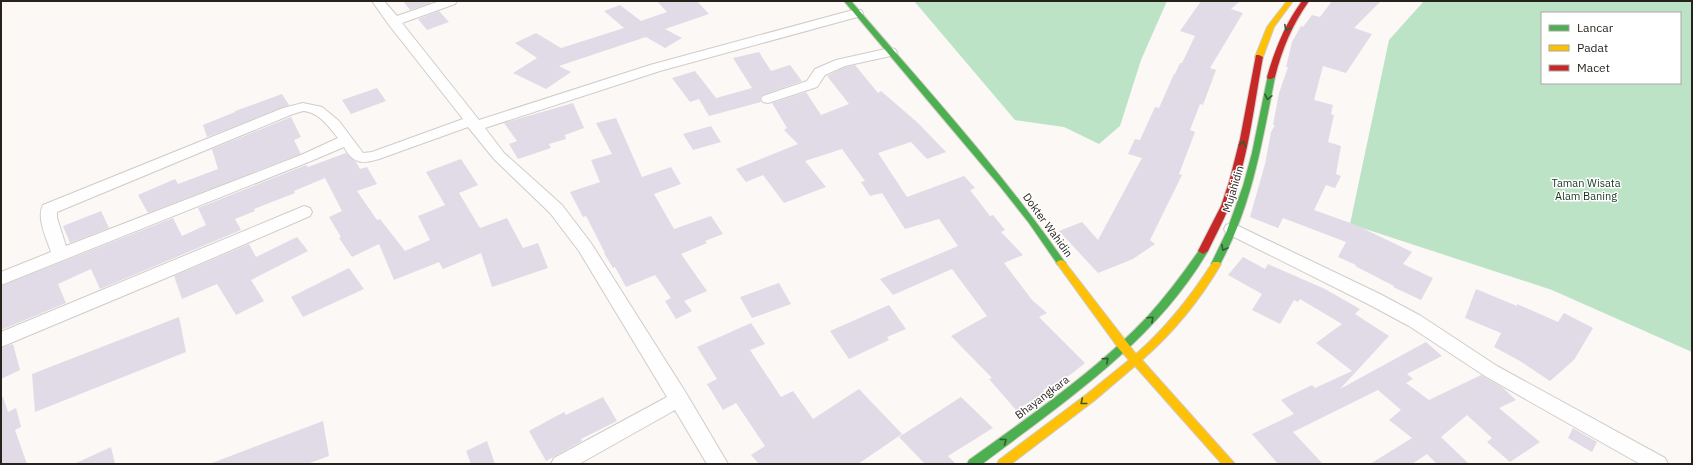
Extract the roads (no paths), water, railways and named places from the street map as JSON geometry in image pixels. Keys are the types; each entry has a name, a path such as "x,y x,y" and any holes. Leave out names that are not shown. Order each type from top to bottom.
{"main road":[{"name":"Dokter Wahidin","path":"847,1 968,141 1007,189 1123,346 1229,464"},
{"name":"Mujahidin","path":"1123,346 1157,314 1192,268 1219,220 1231,187 1244,140 1254,83 1263,45 1272,25 1290,1"},
{"name":"Mujahidin","path":"1135,359 1177,319 1194,299 1226,245 1242,204 1254,160 1281,41 1292,19 1306,1"},
{"name":"Bhayangkara","path":"973,464 1070,391 1123,346"},
{"path":"1003,464 1080,405 1135,359"}],"street":[{"path":"378,1 499,156 556,209 585,247 718,464"},
{"path":"393,22 451,1"},
{"path":"60,255 49,218 49,209 188,150 303,107 313,108 326,116 347,140 356,156 359,158 364,158 655,68 857,13"},
{"path":"768,98 812,84 820,72 841,63 890,52"},
{"path":"1,279 306,158 347,140"},
{"path":"1,340 304,212"},
{"path":"1232,229 1381,302 1491,371 1658,464"},
{"path":"561,464 679,399"}],"park label":[{"name":"Taman Wisata Alam Baning","path":"1586,189"}]}
